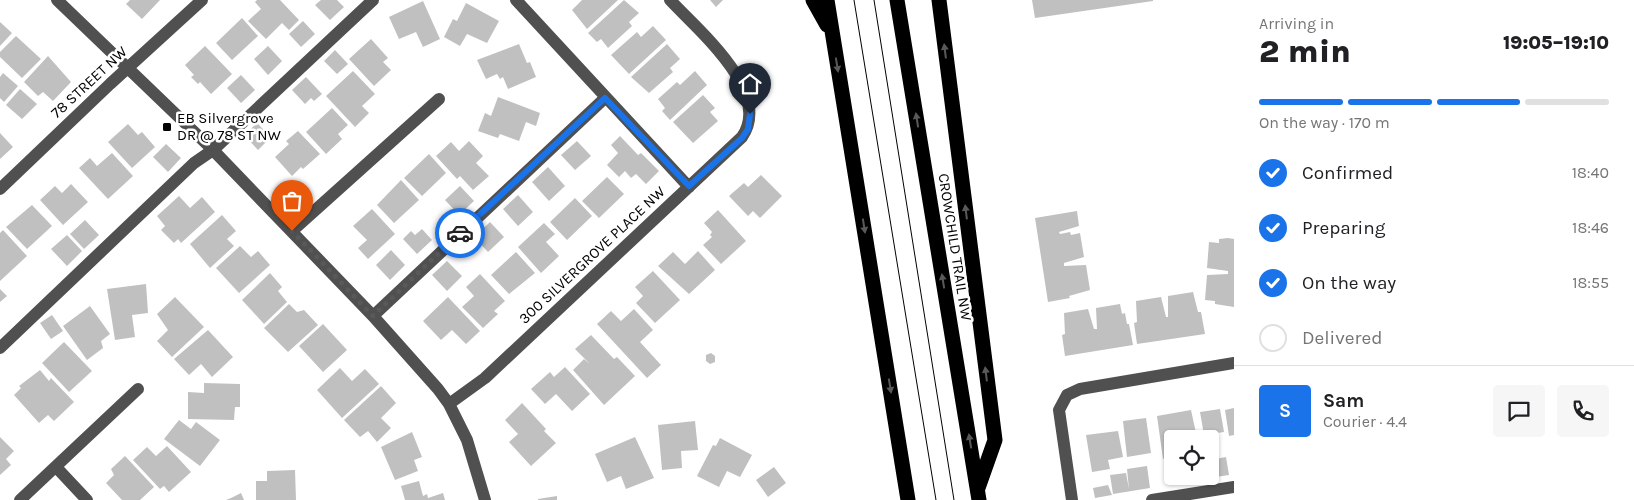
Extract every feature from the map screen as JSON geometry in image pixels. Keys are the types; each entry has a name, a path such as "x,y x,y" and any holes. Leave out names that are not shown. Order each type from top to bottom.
{"highway":[{"path":"813,0 832,34"},
{"path":"827,0 908,500"},
{"name":"CROWCHILD TRAIL NW","path":"897,0 978,494"},
{"path":"939,0 994,440 978,494"}],"street":[{"path":"57,0 213,150 292,231 373,316 449,404 467,440 485,500"},
{"name":"78 STREET NW","path":"0,190 128,67 202,0"},
{"path":"0,348 194,163 213,150 373,0"},
{"path":"516,0 605,98 689,186"},
{"name":"300 SILVERGROVE PLACE NW","path":"449,404 485,378 742,138 748,129 750,114 743,85 736,73 670,0"},
{"path":"373,316 605,98"},
{"path":"292,231 439,99"},
{"path":"1072,500 1059,410 1067,395 1080,390 1234,363"},
{"path":"20,500 138,389"},
{"path":"56,467 88,500"},
{"path":"1152,500 1234,487"}],"building":[{"path":"130,0 160,0 142,19 126,4"},
{"path":"257,0 280,0 299,20 289,30 282,23 266,39 248,21 261,9 255,2"},
{"path":"321,0 337,0 344,7 330,20 315,5"},
{"path":"582,0 618,0 587,29 572,10"},
{"path":"624,0 639,13 629,22 632,26 608,48 601,39 597,42 588,33"},
{"path":"710,0 723,0 716,7"},
{"path":"1032,0 1153,0 1153,1 1035,18"},
{"path":"423,1 440,39 423,47 416,32 399,39 389,17"},
{"path":"466,3 499,21 487,43 467,34 460,46 444,37 453,19 457,21"},
{"path":"242,18 258,36 232,60 216,43"},
{"path":"303,21 315,34 301,47 289,34"},
{"path":"0,22 12,33 0,46"},
{"path":"653,26 666,40 629,74 611,55 637,32 641,37"},
{"path":"16,36 41,59 22,78 0,57 0,52"},
{"path":"371,39 388,58 383,62 391,70 374,86 349,59"},
{"path":"519,44 527,63 530,62 536,77 508,89 503,77 500,79 497,74 486,79 477,60"},
{"path":"667,44 680,59 670,68 673,72 649,93 631,77"},
{"path":"205,46 232,74 211,94 200,82 198,84 191,77 194,75 185,65"},
{"path":"268,46 282,61 268,75 254,59"},
{"path":"335,50 348,64 337,74 324,61"},
{"path":"48,56 71,82 53,101 43,92 38,96 24,82"},
{"path":"353,71 375,94 362,106 369,113 355,127 326,96"},
{"path":"695,71 707,85 670,120 662,111 665,108 658,99 677,82 680,85"},
{"path":"3,73 18,86 4,102 0,98 0,77"},
{"path":"241,75 255,90 241,103 227,88"},
{"path":"306,77 322,94 314,101 311,98 305,104 292,90"},
{"path":"20,89 37,104 22,119 6,105"},
{"path":"703,95 715,108 710,112 718,121 693,143 673,122"},
{"path":"498,97 540,113 536,126 526,122 519,141 500,134 498,138 478,131 485,113 491,116"},
{"path":"332,108 348,125 338,134 342,139 326,154 306,132"},
{"path":"257,123 271,137 258,150 244,135"},
{"path":"128,124 138,135 142,132 155,147 132,168 108,142"},
{"path":"298,131 320,154 303,169 301,167 292,176 275,157 289,144 286,141"},
{"path":"0,133 13,147 0,159"},
{"path":"620,136 638,155 641,153 659,171 646,184 636,174 631,178 625,171 619,177 607,165 618,153 611,145"},
{"path":"469,141 483,156 476,163 489,176 473,190 460,176 457,179 436,156 451,142 459,151"},
{"path":"577,141 591,156 575,170 561,155"},
{"path":"166,144 181,158 168,172 153,157"},
{"path":"112,153 133,176 108,199 79,168 90,158 97,166"},
{"path":"429,154 446,173 422,196 404,178"},
{"path":"548,167 565,186 549,201 532,182"},
{"path":"761,175 782,196 760,218 753,211 748,216 729,196 744,183 748,187"},
{"path":"607,177 624,194 599,218 582,201"},
{"path":"401,180 419,200 394,223 377,205"},
{"path":"71,184 88,202 63,225 40,200 55,186 62,193"},
{"path":"460,186 474,201 459,215 445,200"},
{"path":"518,195 533,212 518,226 503,209"},
{"path":"179,196 190,208 202,197 215,212 181,243 178,239 174,243 161,230 165,226 157,216"},
{"path":"575,198 592,216 567,240 550,222"},
{"path":"32,205 52,226 27,249 6,227"},
{"path":"372,209 395,234 368,259 358,248 367,240 353,226"},
{"path":"718,210 746,241 721,264 703,245 712,237 710,235 712,232 704,223"},
{"path":"1077,211 1079,226 1059,232 1060,234 1070,232 1071,235 1080,233 1084,257 1064,263 1064,266 1086,265 1090,290 1069,296 1070,298 1048,302 1035,218"},
{"path":"222,215 236,231 227,239 234,246 210,268 190,244"},
{"path":"85,220 99,235 84,249 70,234"},
{"path":"490,222 504,237 488,252 474,237"},
{"path":"544,223 555,234 546,242 559,256 541,273 518,247"},
{"path":"422,229 432,240 417,254 403,239 411,231 415,235"},
{"path":"3,230 27,256 0,281 0,233"},
{"path":"67,235 82,251 67,266 51,249"},
{"path":"1219,239 1234,239 1234,307 1215,304 1215,301 1205,300 1207,275 1228,274 1228,271 1207,268 1209,242 1219,243"},
{"path":"240,246 251,257 258,251 270,265 239,293 216,268"},
{"path":"391,250 405,265 390,280 376,265"},
{"path":"698,251 715,270 689,294 658,266 673,252 685,264"},
{"path":"516,252 535,273 509,294 491,275"},
{"path":"447,261 462,276 447,291 432,275"},
{"path":"653,271 680,300 655,323 636,303 643,296 635,287"},
{"path":"270,273 282,287 278,291 287,302 264,324 242,300"},
{"path":"480,274 505,301 494,311 498,314 483,328 462,307 474,296 466,287"},
{"path":"146,284 148,313 132,315 135,337 115,340 107,289"},
{"path":"0,289 7,296 0,302"},
{"path":"1193,292 1198,312 1201,312 1205,334 1137,344 1134,323 1137,322 1136,301 1161,297 1166,317 1168,317 1168,296"},
{"path":"175,297 204,327 172,357 157,341 168,330 157,314"},
{"path":"448,297 480,331 466,344 452,330 441,340 423,321"},
{"path":"289,304 297,312 304,310 318,325 288,352 264,328"},
{"path":"1120,304 1122,314 1125,313 1127,324 1129,324 1133,345 1065,356 1062,335 1065,334 1064,313 1088,309 1094,329 1097,329 1096,308"},
{"path":"90,306 110,334 101,341 103,348 87,360 63,326"},
{"path":"634,309 653,330 640,342 661,365 647,378 597,324 611,311 621,321"},
{"path":"52,315 63,331 51,339 40,323"},
{"path":"323,324 347,350 323,372 299,346"},
{"path":"208,330 233,357 212,377 201,364 189,375 174,359"},
{"path":"591,335 614,359 617,357 635,376 604,405 573,370 584,359 590,364 575,349"},
{"path":"64,342 92,371 69,392 42,363"},
{"path":"711,353 715,356 715,362 710,364 706,361 706,355"},
{"path":"565,367 590,394 572,411 556,394 545,404 531,389 550,372 554,377"},
{"path":"340,368 352,381 365,369 379,384 342,418 317,390"},
{"path":"40,370 49,381 51,378 74,402 54,421 48,415 39,423 14,395 21,388 19,386"},
{"path":"204,383 240,384 240,407 235,407 234,420 188,419 188,392 204,393"},
{"path":"381,386 396,403 381,418 391,428 377,442 368,431 360,437 344,420"},
{"path":"522,403 556,443 531,466 509,442 518,434 505,420"},
{"path":"1234,408 1234,435 1229,436 1225,410"},
{"path":"1220,409 1224,432 1219,433 1219,430 1203,430 1200,412"},
{"path":"1191,410 1195,430 1164,430 1163,459 1157,416"},
{"path":"1146,418 1151,453 1127,457 1123,421"},
{"path":"179,420 191,429 196,422 220,440 200,466 164,439"},
{"path":"695,421 698,450 681,451 682,468 662,470 658,425"},
{"path":"1118,431 1123,457 1108,460 1110,469 1092,472 1086,435"},
{"path":"412,432 422,457 414,460 418,471 395,480 381,447"},
{"path":"0,437 14,451 6,459 11,465 0,475"},
{"path":"635,437 654,478 626,489 621,476 607,482 595,454"},
{"path":"720,438 752,455 740,477 727,471 719,487 697,476 713,445 716,446"},
{"path":"167,446 191,472 169,492 164,486 160,489 133,460 147,447 156,456"},
{"path":"125,456 154,487 140,500 122,500 106,483 114,475 111,469"},
{"path":"1226,457 1229,475 1219,476 1219,458"},
{"path":"1147,466 1150,488 1113,494 1110,475 1126,473 1129,489 1127,469"},
{"path":"774,467 786,483 768,497 756,480"},
{"path":"295,470 296,500 256,500 256,481 267,481 267,471"},
{"path":"419,481 423,496 427,494 428,498 443,493 445,500 405,500 401,486"},
{"path":"1108,485 1112,495 1095,498 1093,488"},
{"path":"241,493 244,500 226,500 231,498"},
{"path":"557,496 557,500 538,500 538,499"}],"tram line":[{"path":"854,0 936,500"},
{"path":"874,0 954,500"}],"way so far":[{"path":"292,231 373,316 460,233"}],"place":[{"name":"EB Silvergrove DR @ 78 ST NW","path":"167,127"}],"route":[{"path":"460,233 605,98 689,186 742,138 748,129 750,114"}]}
